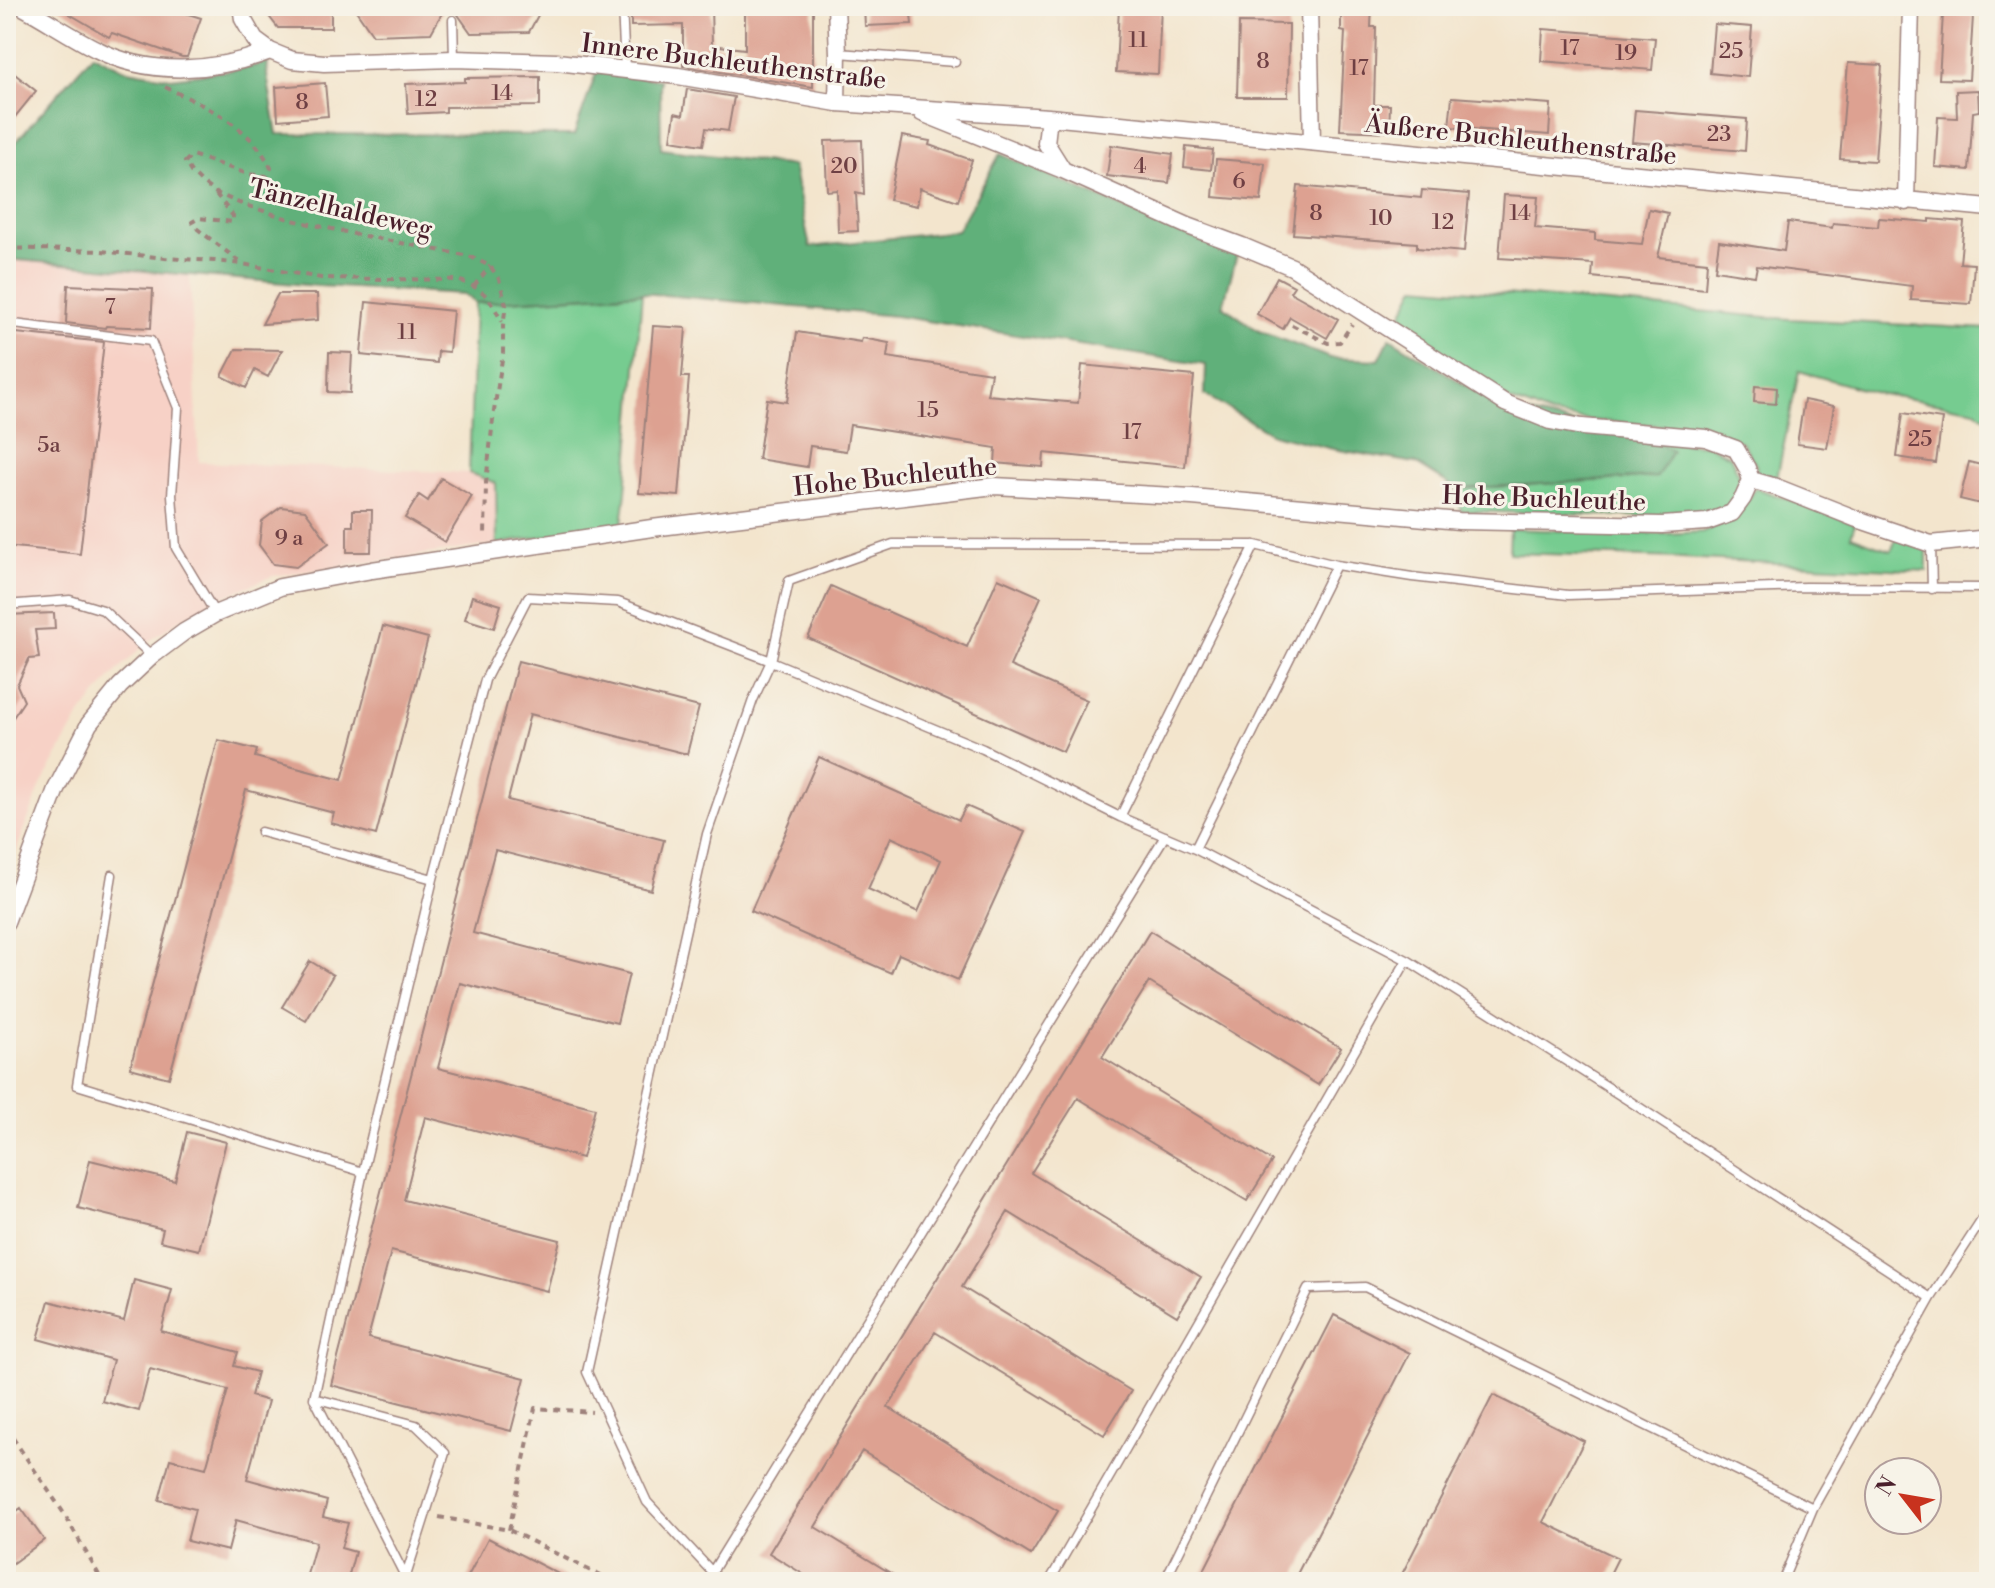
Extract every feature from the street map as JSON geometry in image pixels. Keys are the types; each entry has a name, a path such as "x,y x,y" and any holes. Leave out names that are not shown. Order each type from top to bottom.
{"street":[{"path":"21,6 96,49 127,62 171,70 248,59 270,51"},
{"path":"241,6 243,19 255,40 270,51"},
{"path":"836,6 837,103"},
{"path":"1309,6 1312,142"},
{"path":"1906,202 1911,6"},
{"name":"Innere Buchleuthenstraße","path":"270,51 292,60 324,63 454,59 557,62 678,76 837,103 1049,117"},
{"name":"Innere Buchleuthenstraße","path":"906,107 1292,267 1505,403 1550,421 1582,427 1706,438 1736,449 1751,480"},
{"path":"1049,117 1046,143 1063,170"},
{"name":"Äußere Buchleuthenstraße","path":"1049,117 1989,208"},
{"path":"1751,480 1931,544 1989,538"},
{"name":"Hohe Buchleuthe","path":"6,922 56,789 89,724 120,686 184,632 215,614 280,587 652,528 994,486 1192,497 1459,521 1662,525 1707,522 1732,513 1751,480"}],"lane":[{"path":"622,6 625,69"},
{"path":"453,20 454,59"},
{"path":"838,53 955,62"},
{"path":"6,323 151,341 178,408 172,495 176,548 215,614"},
{"path":"715,1582 712,1572 647,1502 587,1372 707,834 753,700 771,661 789,581 893,544 1255,545 1336,565 1568,595 1805,587 1989,588"},
{"path":"1931,544 1932,589"},
{"path":"1120,817 1255,545"},
{"path":"1195,849 1336,565"},
{"path":"407,1579 314,1398 363,1172 433,879 485,680 528,597 618,602 771,661 983,749 1120,817 1195,849 1407,960 1931,1298"},
{"path":"6,605 70,600 103,610 152,656"},
{"path":"261,832 433,879"},
{"path":"712,1572 1165,836"},
{"path":"112,875 77,1085 363,1172"},
{"path":"1049,1582 1407,960"},
{"path":"1782,1582 1813,1508 1931,1298 1989,1209"},
{"path":"1164,1582 1308,1289 1365,1287 1813,1508"},
{"path":"314,1398 416,1425 445,1453 407,1579"}],"path":[{"name":"Tänzelhaldeweg","path":"155,82 210,108 240,128 265,155 271,168 267,176 248,174 192,155 185,162 191,172 214,192 292,220 469,256 490,266"},
{"path":"214,192 233,216 233,222 199,218 192,222 242,264"},
{"path":"6,248 101,251 242,264 321,278 458,280 474,286 492,301 503,325"},
{"path":"474,286 490,266 499,279 506,305 486,483 484,553"},
{"path":"1292,325 1328,343 1340,342 1360,311"},
{"path":"509,1530 535,1408 606,1413"},
{"path":"6,1428 63,1512 103,1582"},
{"path":"425,1515 509,1530 613,1582"}],"shaded area":[{"path":"6,259 190,276 199,462 469,473 496,483 497,544 272,576 209,603 176,622 144,645 111,677 79,717 41,785 6,878"}],"green space":[{"path":"93,54 123,69 171,78 247,68 268,62 267,75 277,134 574,135 597,71 660,80 661,149 793,166 810,247 957,231 1000,154 1237,254 1223,306 1259,331 1330,358 1379,360 1390,338 1502,408 1655,441 1672,451 1657,477 1457,489 1415,463 1333,449 1272,434 1205,395 1206,365 895,316 642,293 475,303 464,294 318,286 6,259 6,153"},
{"path":"1416,286 1789,319 1989,329 1989,421 1976,410 1876,393 1799,371 1777,478 1757,474 1756,465 1742,442 1706,429 1551,415 1509,400 1395,328"},
{"path":"642,293 622,524 497,544 496,483 469,473 475,303"},
{"path":"1655,441 1708,445 1730,456 1741,479 1727,507 1705,515 1661,517 1461,511 1457,489 1656,477"},
{"path":"1756,488 1855,523 1851,536 1891,551 1897,537 1927,546 1927,571 1681,558 1509,553 1510,529 1662,534 1702,532 1736,518"}],"building":[{"path":"56,6 187,6 185,13 201,18 187,57 182,57 112,33 109,37"},
{"path":"261,6 331,6 331,28 278,28"},
{"path":"353,6 446,6 431,33 373,35"},
{"path":"452,6 543,6 529,32 471,33"},
{"path":"631,6 711,6 712,45 745,49 745,6 813,6 813,87 683,66 683,25 631,26"},
{"path":"864,6 910,6 912,24 865,26"},
{"path":"1119,6 1161,6 1158,74 1116,72"},
{"path":"1341,6 1372,6 1371,27 1376,27 1374,105 1390,105 1389,132 1340,130 1345,32 1341,31"},
{"path":"1943,14 1973,16 1969,80 1939,79"},
{"path":"1239,23 1289,24 1288,97 1237,97"},
{"path":"1714,24 1752,27 1748,77 1710,73"},
{"path":"1543,29 1655,38 1652,70 1541,61"},
{"path":"1848,63 1882,65 1875,161 1840,159"},
{"path":"6,67 36,91 6,128"},
{"path":"540,77 540,106 446,107 446,112 408,114 406,84 465,82 465,78"},
{"path":"325,83 328,116 278,120 276,87"},
{"path":"687,89 734,97 728,131 706,128 703,145 671,140 675,113 683,115"},
{"path":"1978,90 1979,111 1973,112 1969,170 1935,167 1938,117 1957,118 1956,91"},
{"path":"1452,97 1551,104 1549,135 1449,127"},
{"path":"1635,110 1747,119 1745,151 1632,142"},
{"path":"902,136 930,141 929,145 972,160 958,201 920,188 917,206 889,200"},
{"path":"862,140 864,195 856,193 858,231 838,232 837,190 827,191 825,141"},
{"path":"1111,145 1173,154 1169,183 1107,176"},
{"path":"1186,147 1213,150 1211,170 1184,167"},
{"path":"1216,159 1265,163 1261,201 1213,197"},
{"path":"1298,186 1421,198 1422,190 1469,194 1464,252 1417,248 1417,243 1293,234"},
{"path":"1504,195 1538,197 1535,228 1595,233 1595,240 1642,244 1649,209 1668,213 1658,257 1707,262 1705,289 1592,277 1593,264 1499,258"},
{"path":"1879,218 1964,222 1960,263 1974,264 1971,304 1911,300 1912,286 1757,266 1755,276 1715,270 1719,241 1784,251 1788,222 1832,228 1833,223 1878,227"},
{"path":"1277,277 1294,286 1290,292 1338,319 1327,338 1290,317 1283,329 1257,314"},
{"path":"68,285 153,289 151,328 105,328 66,323"},
{"path":"278,294 317,294 318,320 262,324"},
{"path":"366,302 453,311 449,352 438,351 437,363 361,355"},
{"path":"653,326 686,328 682,377 689,377 679,496 639,493"},
{"path":"6,332 104,342 80,554 6,546"},
{"path":"797,332 889,343 887,357 991,373 987,395 1078,403 1082,365 1194,376 1185,467 1044,453 1043,467 995,463 996,448 850,425 846,451 810,446 807,467 758,459 767,399 787,402"},
{"path":"236,349 282,350 268,377 255,370 246,388 222,376"},
{"path":"329,352 352,353 350,393 328,392"},
{"path":"1755,386 1777,388 1776,404 1754,402"},
{"path":"1804,400 1834,406 1827,448 1797,444"},
{"path":"1903,413 1942,419 1936,463 1897,457"},
{"path":"1969,462 1989,467 1989,506 1960,499"},
{"path":"441,478 472,496 445,542 405,518 419,495 428,501"},
{"path":"281,507 305,510 329,543 296,567 273,564 259,545 262,521"},
{"path":"353,510 372,510 371,552 347,552 347,526 353,526"},
{"path":"998,578 1041,597 1010,666 1087,700 1063,752 808,638 831,586 967,647"},
{"path":"472,596 501,605 494,628 465,619"},
{"path":"54,613 55,629 35,630 39,658 29,659 17,685 24,701 6,728 6,615"},
{"path":"383,626 428,638 376,835 331,823 334,813 246,790 169,1078 130,1068 218,740 257,750 255,757 342,780"},
{"path":"518,661 699,707 687,754 530,714 508,800 664,840 651,890 495,850 473,933 629,974 617,1023 460,983 438,1068 595,1108 582,1158 425,1117 404,1200 560,1240 547,1291 391,1251 368,1338 525,1378 511,1431 331,1385"},
{"path":"819,757 959,820 966,806 1025,832 958,980 899,954 891,973 751,911","holes":["891,837 941,860 918,912 868,889"]},
{"path":"1150,931 1341,1048 1318,1085 1149,982 1102,1057 1272,1161 1247,1201 1078,1098 1031,1173 1201,1277 1177,1316 1008,1212 962,1287 1131,1391 1104,1435 935,1332 888,1407 1058,1511 1031,1555 862,1451 815,1527 905,1582 816,1582 769,1553"},
{"path":"310,961 333,975 306,1021 282,1007"},
{"path":"187,1132 226,1142 199,1250 160,1241 163,1229 78,1208 90,1160 175,1181"},
{"path":"134,1280 172,1290 161,1331 238,1352 234,1366 257,1372 251,1396 268,1401 247,1479 327,1501 323,1517 348,1523 341,1548 355,1552 347,1582 305,1582 316,1542 236,1520 228,1551 187,1541 195,1509 159,1500 170,1459 206,1468 228,1390 150,1369 139,1411 102,1401 113,1360 38,1339 49,1301 124,1321"},
{"path":"1334,1315 1410,1353 1293,1582 1198,1582"},
{"path":"1493,1395 1584,1441 1543,1522 1618,1558 1606,1582 1398,1582"},
{"path":"21,1508 44,1540 6,1568 6,1519"},
{"path":"488,1538 574,1582 465,1582"}]}
